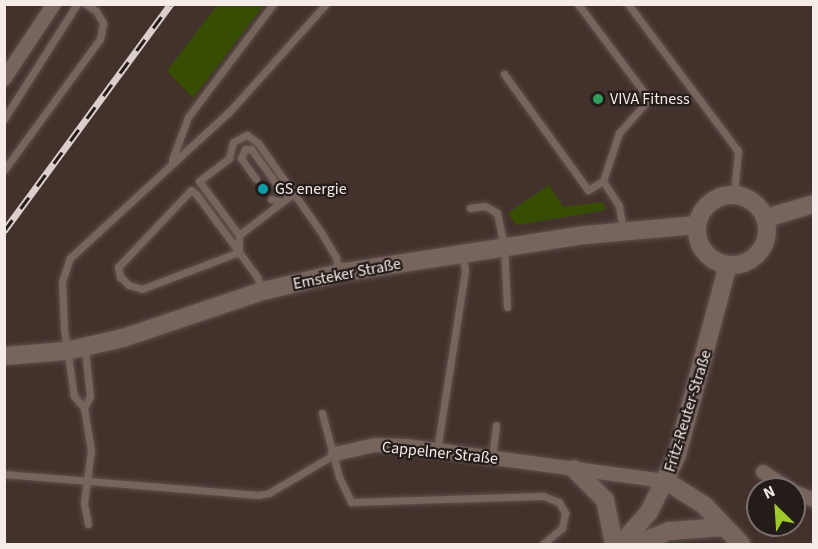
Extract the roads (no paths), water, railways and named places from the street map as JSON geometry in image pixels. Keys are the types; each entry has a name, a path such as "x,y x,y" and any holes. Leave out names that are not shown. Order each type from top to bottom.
{"street":[{"path":"4,79 54,4"},
{"path":"734,194 754,201 766,218 767,237 758,254 742,264 728,265 717,262 700,247 697,225 705,206 714,199 734,194"},
{"path":"766,218 813,204"},
{"name":"Emsteker Straße","path":"4,356 66,351 123,338 263,291 339,273 504,246 622,230 697,225"},
{"name":"Fritz-Reuter-Straße","path":"621,544 650,512 666,481 690,415 728,265"},
{"name":"Cappelner Straße","path":"335,454 390,445 666,481 690,494 741,544"},
{"path":"574,469 605,500 614,544"},
{"path":"763,472 771,477"},
{"path":"637,544 669,531 725,526"}],"lane":[{"path":"4,119 77,4"},
{"path":"4,170 100,39 100,16 86,4"},
{"path":"171,162 188,117 273,4"},
{"path":"88,524 84,503 90,481 91,450 84,408 74,396 66,351 62,282 70,258 171,162 229,112 326,4"},
{"path":"504,74 588,190 603,181 620,133 649,99 578,4"},
{"path":"628,4 738,151 734,194"},
{"path":"239,252 239,235 199,182 229,158 234,142 241,136 253,137 294,193 336,257 339,273"},
{"path":"256,179 241,158 245,148 251,149 280,189 294,193"},
{"path":"603,181 619,206 622,230"},
{"path":"239,252 142,289 120,277 118,267 185,193 191,190 239,252 263,291"},
{"path":"239,235 294,193"},
{"path":"271,198 282,202"},
{"path":"470,208 485,206 497,213 504,246 507,307"},
{"path":"437,450 465,271 463,253"},
{"path":"84,346 90,396 84,408"},
{"path":"322,413 335,454 339,477 351,502 442,497 553,498 565,513 564,522 543,544"},
{"path":"492,458 496,425"},
{"name":"Cappelner Straße","path":"4,474 258,495 269,493 335,454"}],"railway":[{"path":"4,231 171,4"}],"place":[{"name":"VIVA Fitness","path":"598,99"},
{"name":"GS energie","path":"263,189"}]}
